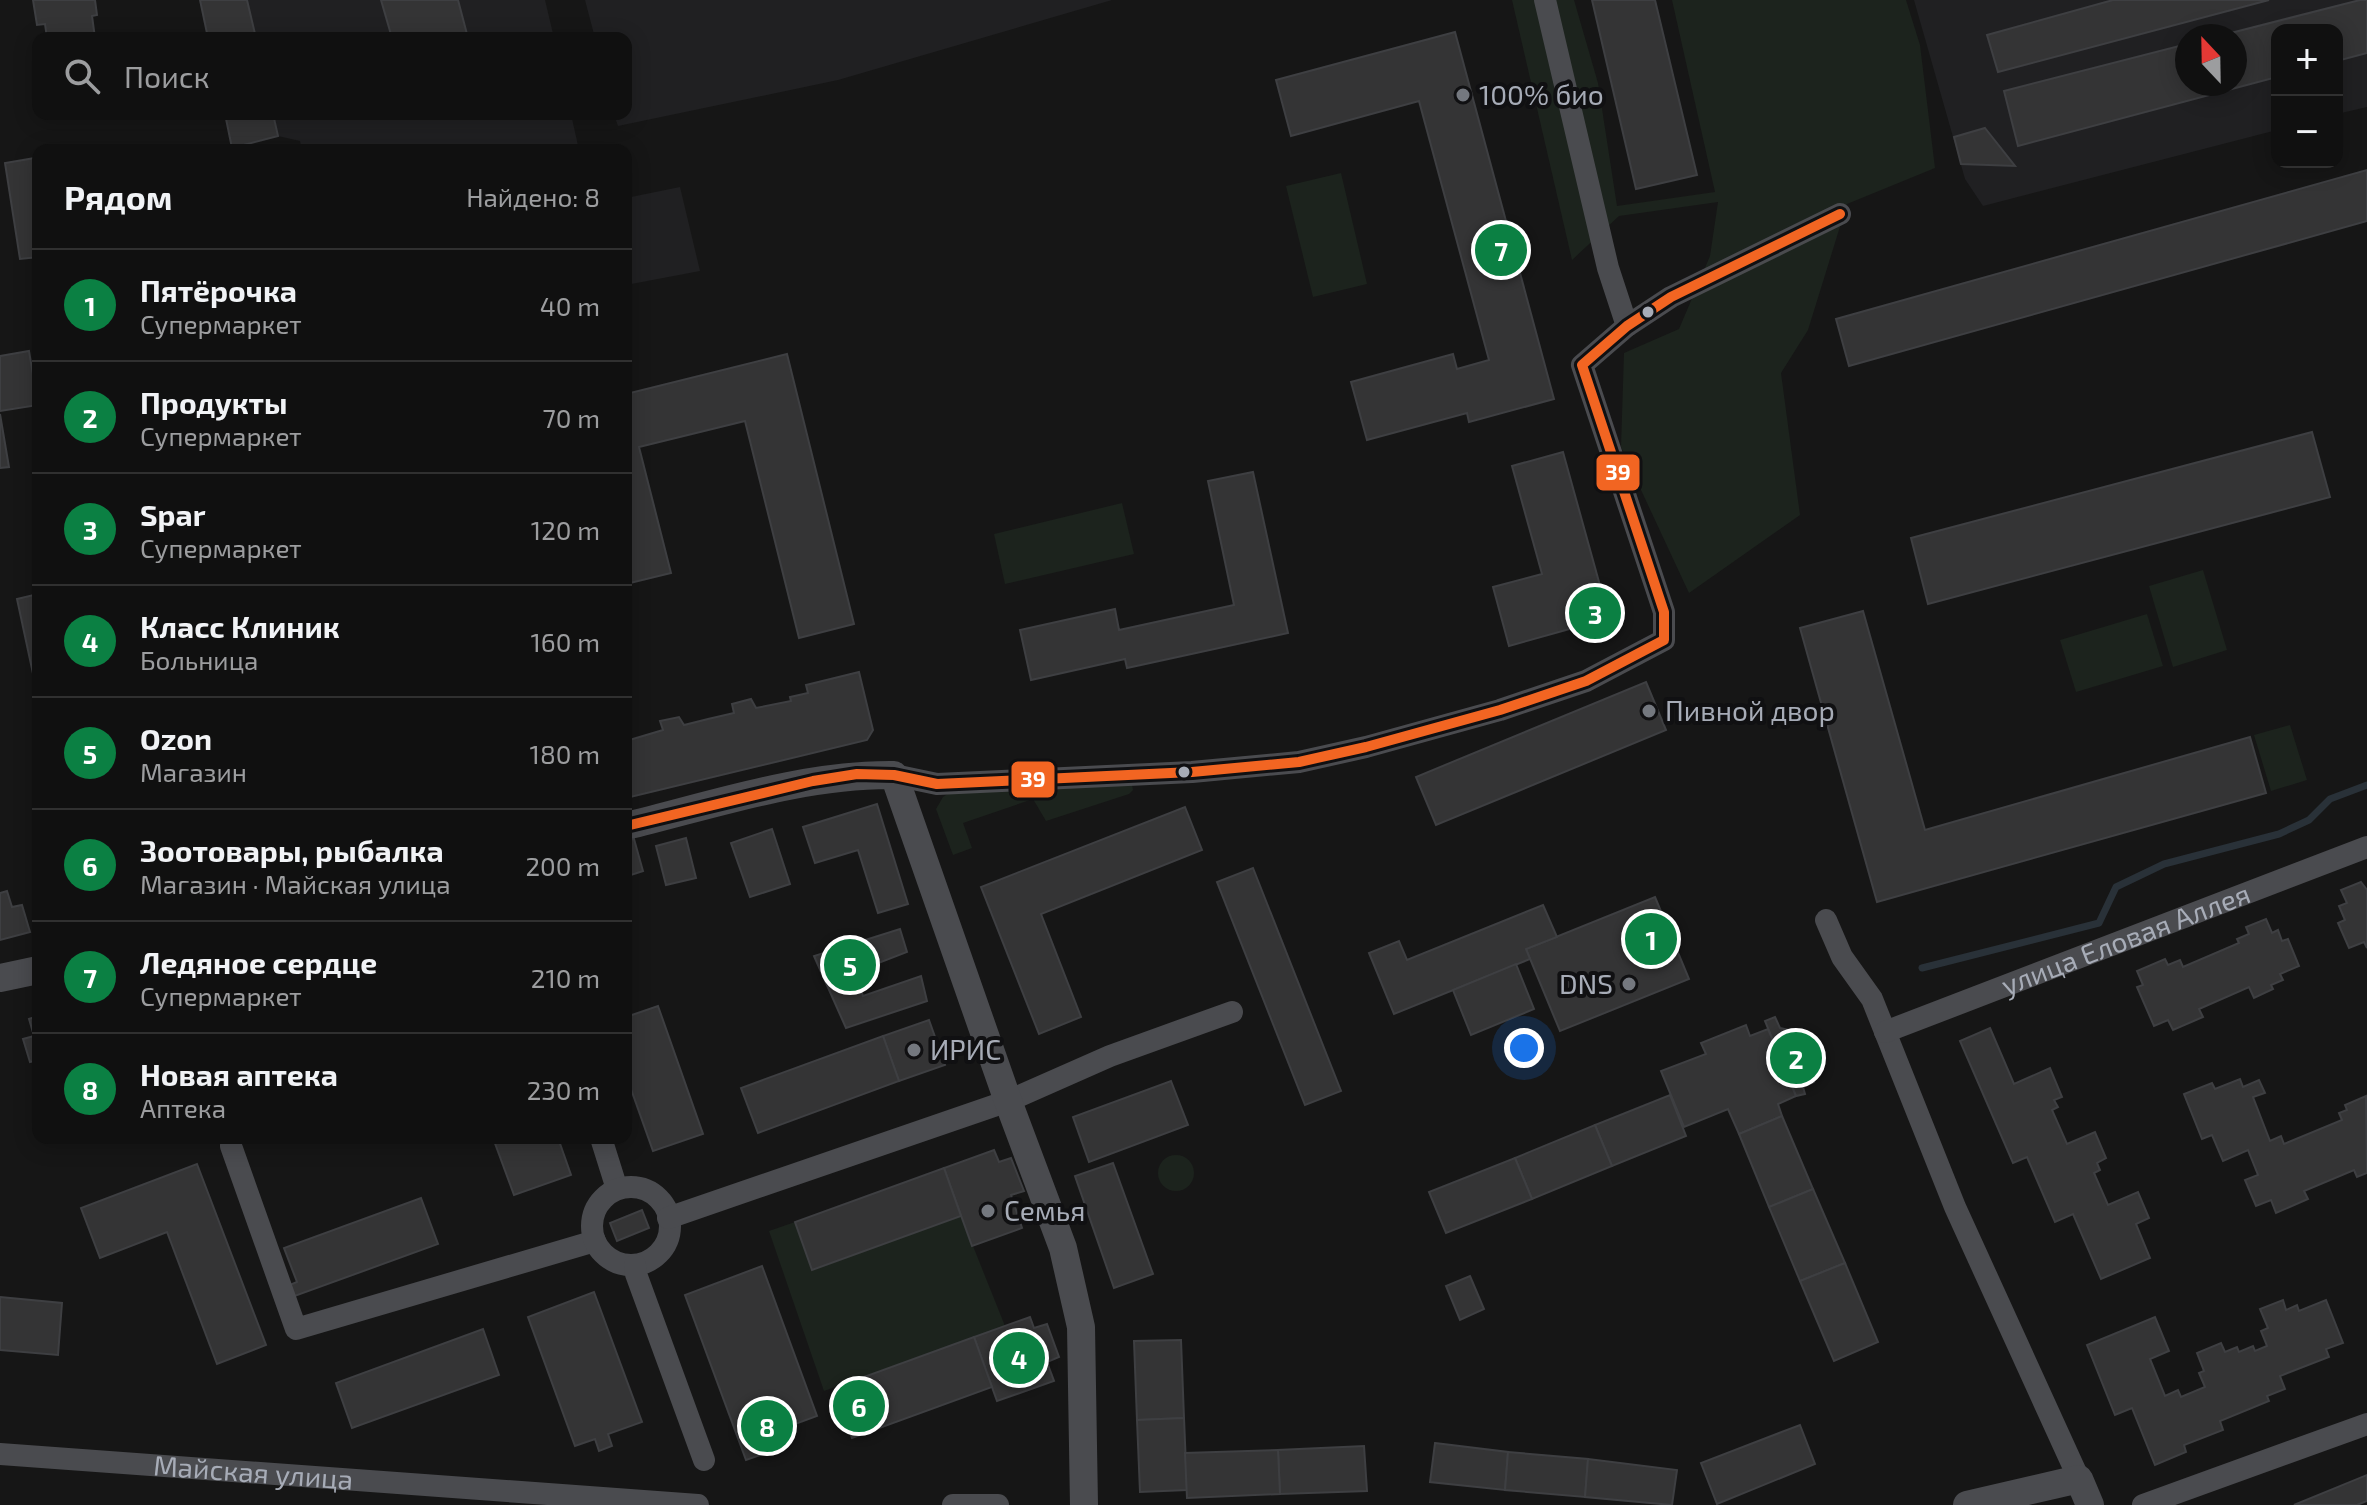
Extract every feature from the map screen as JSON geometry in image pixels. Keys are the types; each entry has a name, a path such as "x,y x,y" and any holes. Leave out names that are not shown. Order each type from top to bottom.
{"street":[{"path":"1545,0 1608,268 1627,326"},
{"path":"632,825 813,781 857,774 894,775 937,784 1205,771 1299,762 1500,710 1586,681 1664,640 1664,612 1582,365 1627,326 1671,297 1840,214"},
{"path":"894,775 1063,1248 1081,1327 1084,1505"},
{"name":"улица Еловая Аллея","path":"1885,1032 2367,847"},
{"path":"1826,920 1842,957 1872,999 1955,1207 2090,1505"},
{"path":"0,978 32,971"},
{"path":"668,1218 1008,1101 1110,1056 1232,1012"},
{"path":"603,1144 617,1189"},
{"path":"231,1146 296,1329 595,1241"},
{"path":"640,1188 652,1193 660,1199 668,1218 667,1242 660,1253 648,1261 635,1265 615,1262 602,1253 595,1241 593,1217 597,1206 617,1189 640,1188"},
{"path":"635,1265 704,1460"},
{"path":"2143,1505 2367,1424"},
{"name":"Майская улица","path":"0,1454 698,1505"},
{"path":"1967,1505 2079,1479"},
{"path":"953,1505 998,1505"}],"shaded area":[{"path":"247,0 545,0 553,32 255,32"},
{"path":"585,0 1112,0 838,80 618,126 616,120 632,120 632,32 593,32"},
{"path":"1512,0 1574,0 1598,83 1617,206 1715,192 1672,0 1906,0 1920,45 1935,168 1847,204 1808,330 1781,373 1800,515 1689,593 1621,447 1624,353 1679,329 1710,256 1718,202 1619,216 1572,260"},
{"path":"1914,0 2367,0 2367,107 2343,113 2343,24 2271,24 2271,132 1983,206 1965,179"},
{"path":"274,120 572,120 578,144 301,144 300,141 278,136"},
{"path":"1341,173 1367,284 1313,297 1286,186"},
{"path":"680,187 700,271 632,284 632,197"},
{"path":"1122,503 1134,554 1005,584 994,534"},
{"path":"2203,570 2227,650 2173,667 2149,586"},
{"path":"2147,614 2163,666 2076,692 2060,640"},
{"path":"2290,725 2307,780 2271,791 2254,735"},
{"path":"1132,785 1133,790 1129,794 1046,821 1033,799 963,823 972,848 953,855 936,809 949,793"},
{"path":"1176,1155 1189,1160 1194,1173 1189,1186 1176,1191 1163,1186 1158,1173 1163,1160"},
{"path":"961,1216 1005,1326 824,1391 769,1231 795,1222 813,1270"}],"building":[{"path":"33,0 95,0 97,15 92,16 94,32 46,32 45,24 37,25"},
{"path":"200,0 247,0 255,32 207,32"},
{"path":"381,0 458,0 466,32 390,32"},
{"path":"1592,0 1655,0 1697,175 1636,189"},
{"path":"2113,0 2269,0 1998,72 1987,35"},
{"path":"2367,0 2367,53 2343,59 2343,24 2271,24 2271,79 2247,85 2247,29"},
{"path":"1455,32 1554,399 1469,422 1467,413 1367,440 1351,382 1453,354 1457,369 1489,360 1419,101 1291,136 1276,80"},
{"path":"2175,47 2175,96 2206,96 2018,146 2004,91"},
{"path":"226,120 274,120 278,136 247,144 231,144"},
{"path":"1985,128 2015,166 1961,164 1954,137"},
{"path":"32,158 32,258 20,259 5,163"},
{"path":"2367,170 2367,221 1849,366 1836,319"},
{"path":"29,351 32,406 0,411 0,356"},
{"path":"787,354 854,624 799,638 745,421 639,447 671,573 632,583 632,393"},
{"path":"0,414 9,467 0,468"},
{"path":"2312,432 2330,497 1928,604 1911,538"},
{"path":"1563,452 1609,618 1509,646 1493,587 1542,574 1512,466"},
{"path":"1253,472 1288,633 1127,668 1125,659 1031,680 1020,630 1115,609 1119,630 1234,605 1208,481"},
{"path":"32,595 32,669 17,599"},
{"path":"1863,611 1925,830 2250,737 2266,793 1877,902 1800,628"},
{"path":"859,672 873,730 867,740 632,797 632,739 663,730 660,721 679,717 684,725 734,713 732,704 751,699 756,708 791,701 790,697 808,693 806,685"},
{"path":"1646,682 1666,730 1436,825 1416,777"},
{"path":"877,804 908,904 878,913 858,850 815,863 803,827"},
{"path":"1185,807 1202,850 1041,914 1081,1017 1039,1034 981,887"},
{"path":"772,829 790,884 750,897 731,843"},
{"path":"686,838 696,878 666,885 656,846"},
{"path":"632,840 643,871 632,875"},
{"path":"1253,868 1341,1091 1305,1105 1217,882"},
{"path":"2361,882 2367,890 2367,948 2364,942 2349,948 2338,923 2345,920 2339,906 2347,903 2341,890"},
{"path":"7,891 12,907 22,905 30,932 0,940 0,893"},
{"path":"1655,897 1689,979 1560,1031 1526,949"},
{"path":"1543,905 1557,937 1526,949 1530,959 1394,1014 1369,953 1399,941 1407,960"},
{"path":"2266,919 2272,933 2278,930 2282,941 2288,939 2299,966 2280,974 2283,980 2254,998 2249,987 2199,1009 2203,1017 2173,1030 2168,1020 2154,1026 2137,987 2143,985 2137,971 2165,959 2168,965 2180,960 2183,967 2239,943 2237,939 2249,934 2246,927"},
{"path":"900,929 907,952 855,972 863,996 921,976 927,1001 846,1028 814,956"},
{"path":"1516,964 1534,1009 1471,1035 1453,990"},
{"path":"658,1006 703,1134 653,1151 632,1092 632,1015"},
{"path":"1775,1017 1780,1028 1794,1031 1800,1048 1812,1043 1818,1056 1805,1061 1814,1082 1803,1087 1805,1094 1796,1096 1765,1021"},
{"name":"ИРИС","path":"929,1020 945,1065 899,1081 883,1036"},
{"path":"1746,1025 1750,1036 1768,1029 1796,1096 1778,1104 1782,1116 1739,1134 1728,1109 1684,1127 1661,1071 1706,1054 1701,1043"},
{"path":"1990,1028 2014,1084 2050,1068 2062,1097 2054,1100 2058,1107 2052,1110 2067,1144 2095,1132 2106,1158 2097,1163 2100,1170 2094,1173 2108,1205 2138,1192 2149,1218 2136,1224 2150,1258 2101,1279 2073,1214 2055,1222 2027,1157 2013,1163 1960,1041"},
{"path":"883,1036 899,1081 758,1133 741,1088"},
{"path":"32,1037 32,1062 30,1062 23,1039"},
{"path":"2240,1079 2243,1087 2259,1080 2265,1093 2253,1097 2270,1141 2281,1136 2284,1144 2342,1120 2339,1113 2347,1110 2345,1105 2366,1096 2367,1173 2357,1177 2354,1170 2304,1191 2308,1199 2276,1213 2271,1200 2256,1206 2245,1180 2258,1175 2248,1150 2223,1161 2212,1135 2202,1139 2184,1094 2212,1083 2215,1089"},
{"path":"1171,1081 1188,1125 1089,1162 1073,1117"},
{"path":"1670,1095 1686,1136 1612,1166 1595,1125"},
{"path":"1782,1116 1813,1189 1769,1207 1739,1134"},
{"path":"1595,1125 1612,1166 1532,1199 1515,1158"},
{"path":"495,1144 560,1144 571,1175 514,1195"},
{"name":"Семья","path":"994,1150 999,1162 1011,1158 1024,1191 1011,1195 1022,1228 972,1246 944,1168"},
{"path":"1515,1158 1532,1199 1446,1233 1429,1192"},
{"path":"1113,1163 1153,1274 1114,1288 1075,1176"},
{"path":"197,1164 266,1345 217,1364 167,1232 100,1258 81,1208"},
{"path":"944,1168 961,1216 812,1270 795,1222"},
{"path":"1813,1189 1845,1263 1800,1281 1769,1207"},
{"path":"421,1198 438,1244 289,1298 285,1287 297,1282 284,1248"},
{"path":"642,1210 649,1228 617,1241 610,1223"},
{"path":"1845,1263 1878,1342 1834,1361 1800,1281"},
{"path":"762,1266 817,1416 760,1437 766,1453 746,1460 685,1295"},
{"path":"1470,1276 1484,1309 1460,1320 1446,1286"},
{"path":"594,1292 642,1422 608,1434 612,1446 599,1451 595,1439 575,1446 528,1317"},
{"path":"0,1297 62,1303 58,1355 0,1350"},
{"path":"2283,1300 2286,1310 2297,1305 2299,1311 2326,1300 2343,1343 2326,1349 2329,1357 2280,1376 2285,1389 2267,1396 2269,1401 2220,1421 2223,1430 2184,1445 2186,1452 2155,1465 2132,1408 2115,1415 2087,1345 2155,1317 2169,1351 2150,1359 2165,1396 2178,1390 2181,1397 2205,1387 2199,1373 2204,1371 2197,1353 2221,1343 2225,1352 2237,1347 2239,1352 2253,1346 2255,1351 2267,1346 2261,1331 2268,1328 2260,1309"},
{"path":"1030,1317 1034,1328 1047,1324 1059,1357 1047,1362 1054,1381 997,1401 974,1337"},
{"path":"483,1329 499,1375 352,1428 336,1383"},
{"path":"974,1337 992,1387 852,1438 845,1417 861,1411 850,1382"},
{"path":"1181,1340 1184,1418 1137,1420 1134,1341"},
{"path":"1184,1418 1187,1490 1140,1492 1137,1420"},
{"path":"1800,1425 1815,1464 1717,1504 1701,1463"},
{"path":"1435,1443 1508,1452 1505,1490 1430,1482"},
{"path":"1364,1446 1367,1491 1280,1494 1278,1450"},
{"path":"1278,1450 1280,1494 1187,1498 1185,1453"},
{"path":"1508,1452 1588,1459 1585,1497 1505,1490"},
{"path":"1588,1459 1677,1470 1672,1505 1585,1497"},
{"path":"2367,1475 2367,1501 2357,1505 2294,1505"}],"waterway":[{"path":"1922,968 2099,923 2116,887 2164,864 2279,834 2309,820 2330,799 2367,785"}],"transit line":[{"name":"39","path":"632,825 813,781 857,774 894,775 937,784 1192,772 1299,762 1500,710 1586,681 1664,640 1664,612 1582,365 1627,326 1671,297 1840,214"}],"place":[{"name":"100% био","path":"1463,95"},
{"name":"Ледяное сердце","path":"1501,250"},
{"name":"Spar","path":"1595,613"},
{"name":"Пивной двор","path":"1649,711"},
{"name":"Пятёрочка","path":"1651,939"},
{"name":"Ozon","path":"850,965"},
{"name":"DNS","path":"1629,984"},
{"name":"ИРИС","path":"914,1050"},
{"name":"Продукты","path":"1796,1058"},
{"name":"Семья","path":"988,1211"},
{"name":"Класс Клиник","path":"1019,1358"},
{"name":"Зоотовары, рыбалка","path":"859,1406"},
{"name":"Новая аптека","path":"767,1426"}]}
